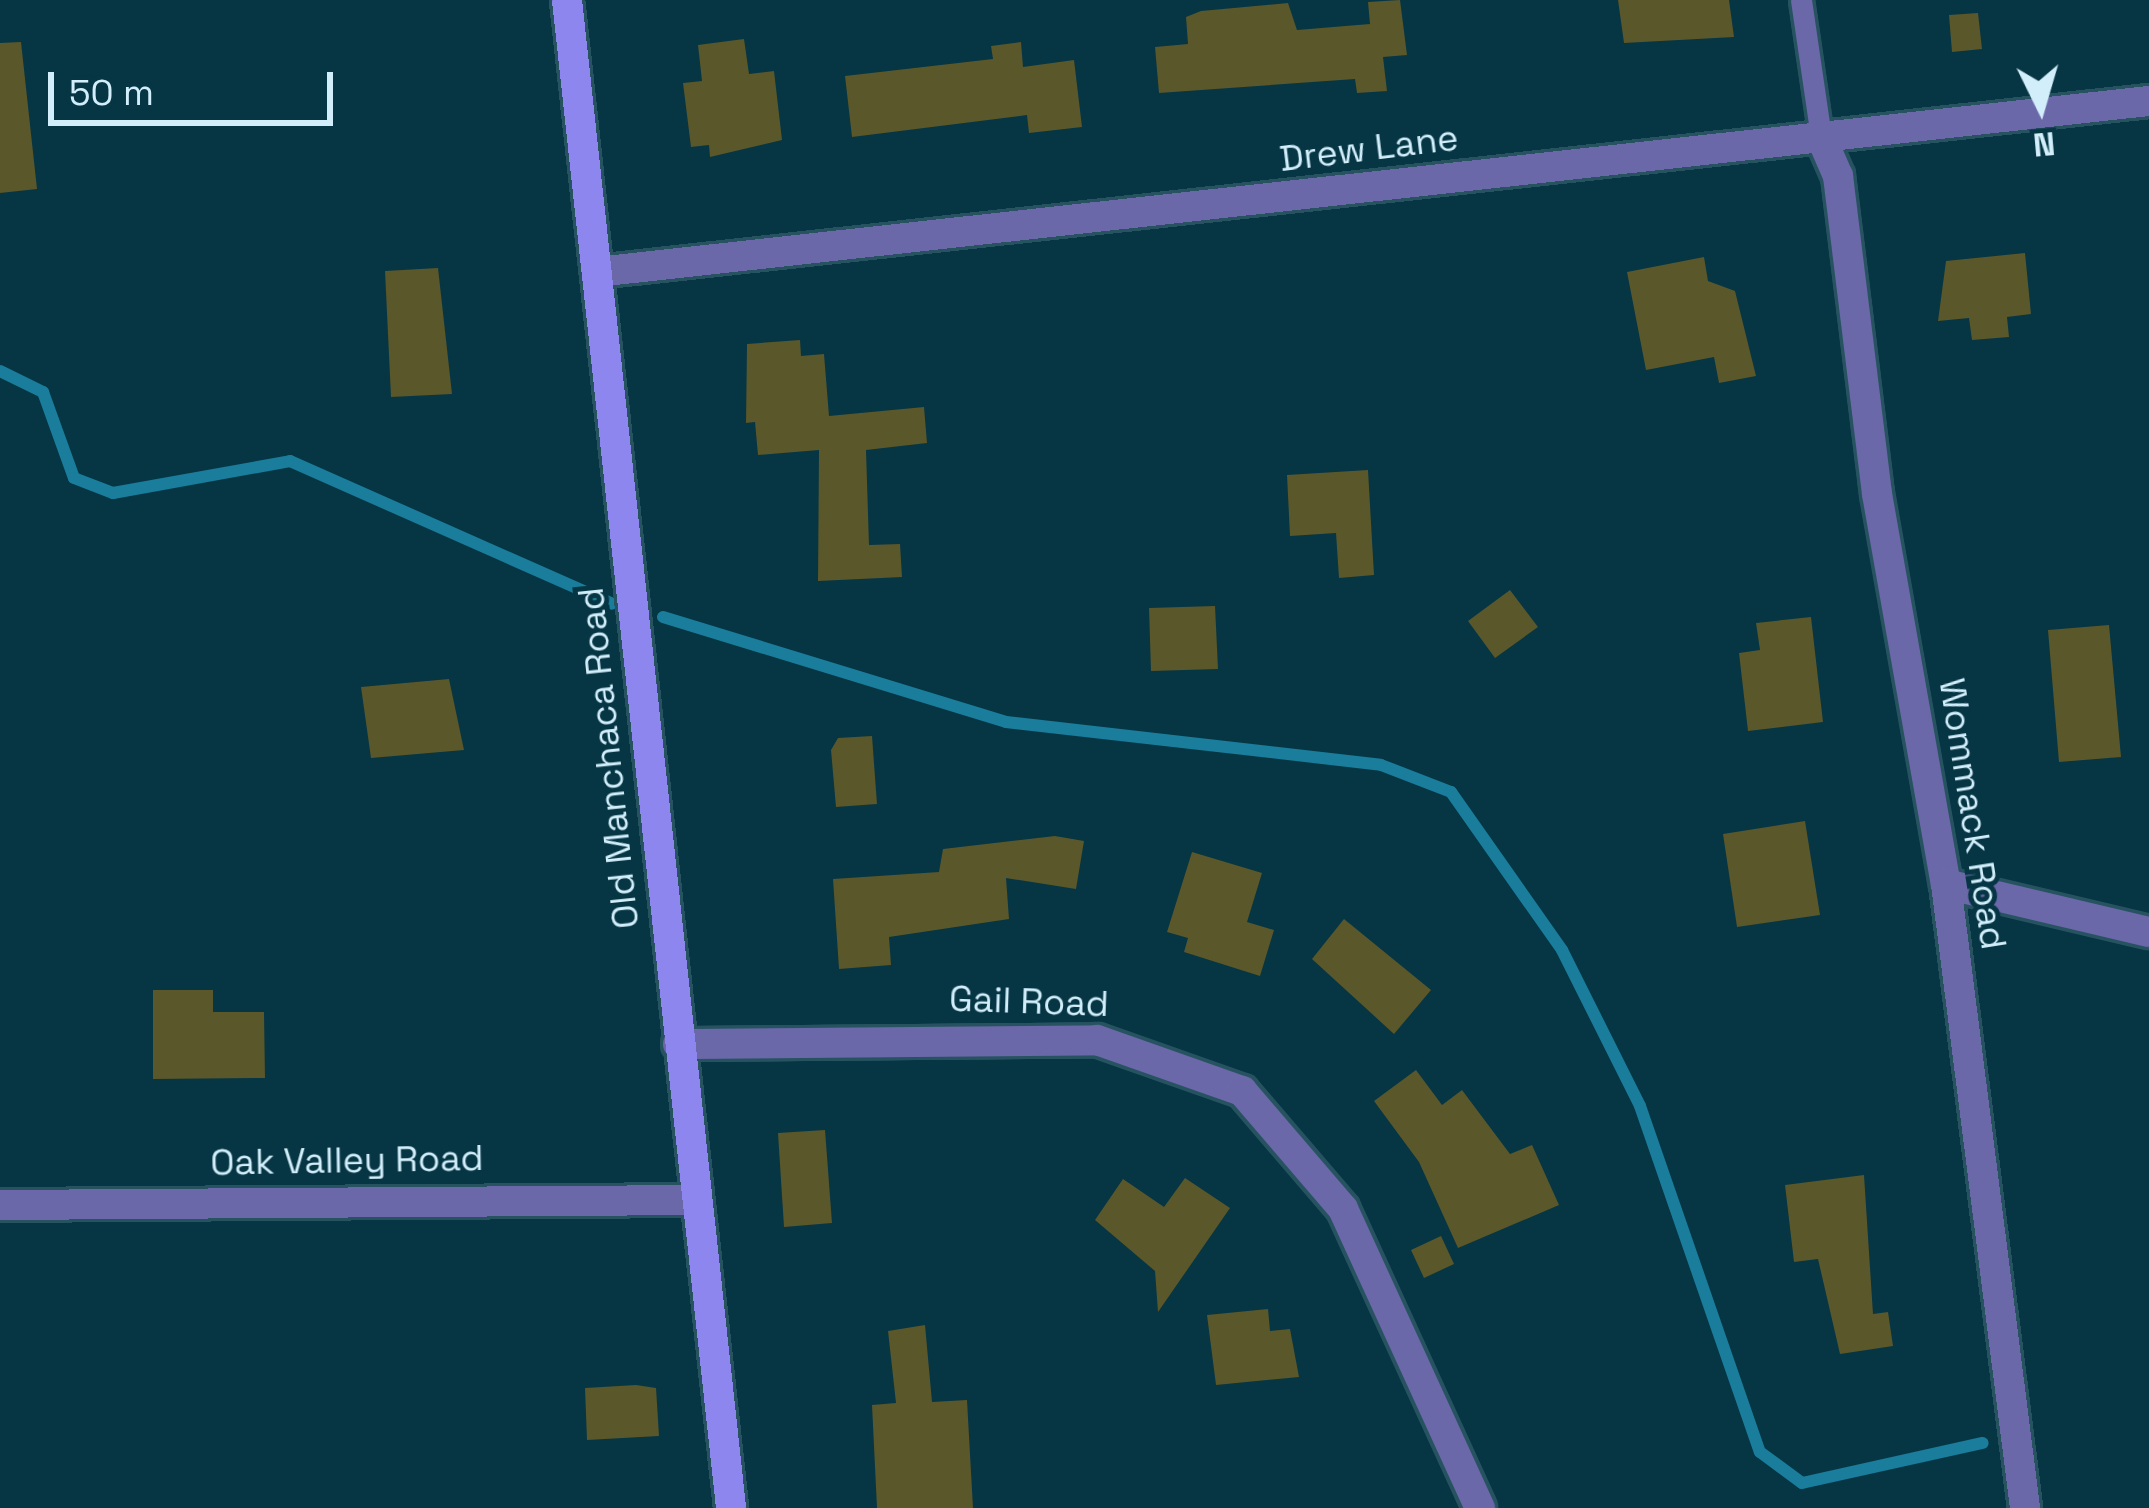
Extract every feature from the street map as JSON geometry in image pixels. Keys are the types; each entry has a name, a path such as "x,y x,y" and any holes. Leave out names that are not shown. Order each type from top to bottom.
{"street":[{"name":"Old Manchaca Road","path":"567,0 731,1508"},
{"name":"Drew Lane","path":"597,272 2149,101"},
{"name":"Wommack Road","path":"1821,136 1838,176 1876,494 1946,884 2026,1508"},
{"path":"1946,884 2149,932"},
{"name":"Gail Road","path":"678,1044 1097,1040 1242,1090 1343,1209 1480,1508"},
{"name":"Oak Valley Road","path":"0,1205 695,1200"}],"lane":[{"path":"1801,0 1821,136"}],"building":[{"path":"1400,0 1407,55 1383,57 1387,91 1357,93 1355,79 1159,93 1155,47 1188,44 1186,17 1201,11 1288,3 1297,30 1370,24 1368,2"},
{"path":"1618,0 1729,0 1734,37 1624,43"},
{"path":"1978,13 1982,49 1952,52 1949,15"},
{"path":"744,39 749,74 774,71 782,140 710,157 709,145 691,147 683,83 702,81 698,45"},
{"path":"21,42 37,189 0,193 0,43"},
{"path":"1021,42 1023,67 1074,60 1082,127 1029,133 1027,115 852,137 845,76 993,59 991,46"},
{"path":"2025,253 2031,314 2007,317 2009,337 1972,340 1969,318 1938,321 1946,261"},
{"path":"1704,257 1708,281 1735,291 1756,376 1719,383 1714,357 1646,370 1627,272"},
{"path":"438,268 452,394 391,397 385,271"},
{"path":"800,340 801,356 824,354 829,416 924,407 927,443 866,450 869,545 900,544 902,577 818,581 819,450 758,455 755,422 746,423 747,344"},
{"path":"1368,470 1374,575 1339,578 1336,533 1290,536 1287,475"},
{"path":"1510,590 1538,627 1495,658 1468,621"},
{"path":"1215,606 1218,669 1151,671 1149,608"},
{"path":"1811,617 1823,722 1748,731 1739,653 1760,650 1756,623"},
{"path":"2109,625 2121,757 2059,762 2048,630"},
{"path":"449,679 464,750 371,758 361,687"},
{"path":"872,736 877,804 836,807 831,750 838,738"},
{"path":"1805,821 1820,915 1737,927 1723,834"},
{"path":"1055,836 1084,841 1076,889 1006,878 1009,919 889,937 891,965 839,969 833,879 939,872 943,849"},
{"path":"1192,852 1262,873 1247,922 1274,930 1260,976 1184,952 1188,938 1167,932"},
{"path":"1344,919 1431,990 1394,1034 1312,959"},
{"path":"153,990 213,990 213,1012 264,1012 265,1078 153,1079"},
{"path":"1416,1070 1442,1105 1462,1090 1510,1154 1532,1145 1559,1205 1458,1248 1419,1162 1374,1101"},
{"path":"825,1130 832,1223 784,1227 778,1133"},
{"path":"1864,1175 1873,1314 1888,1312 1893,1346 1840,1354 1818,1259 1794,1262 1785,1185"},
{"path":"1185,1178 1230,1208 1158,1312 1155,1271 1095,1220 1123,1179 1164,1207"},
{"path":"1441,1236 1454,1264 1424,1278 1411,1250"},
{"path":"1268,1309 1270,1331 1290,1329 1299,1377 1216,1385 1207,1315"},
{"path":"925,1325 932,1402 967,1400 973,1508 877,1508 872,1405 896,1403 888,1331"},
{"path":"585,1388 656,1388 659,1436 587,1440"}],"waterway":[{"path":"0,371 43,392 74,478 113,493 290,461 612,604"},
{"path":"663,617 1006,722 1381,765 1451,792 1562,950 1640,1106 1760,1452 1802,1483 1983,1443"}]}
